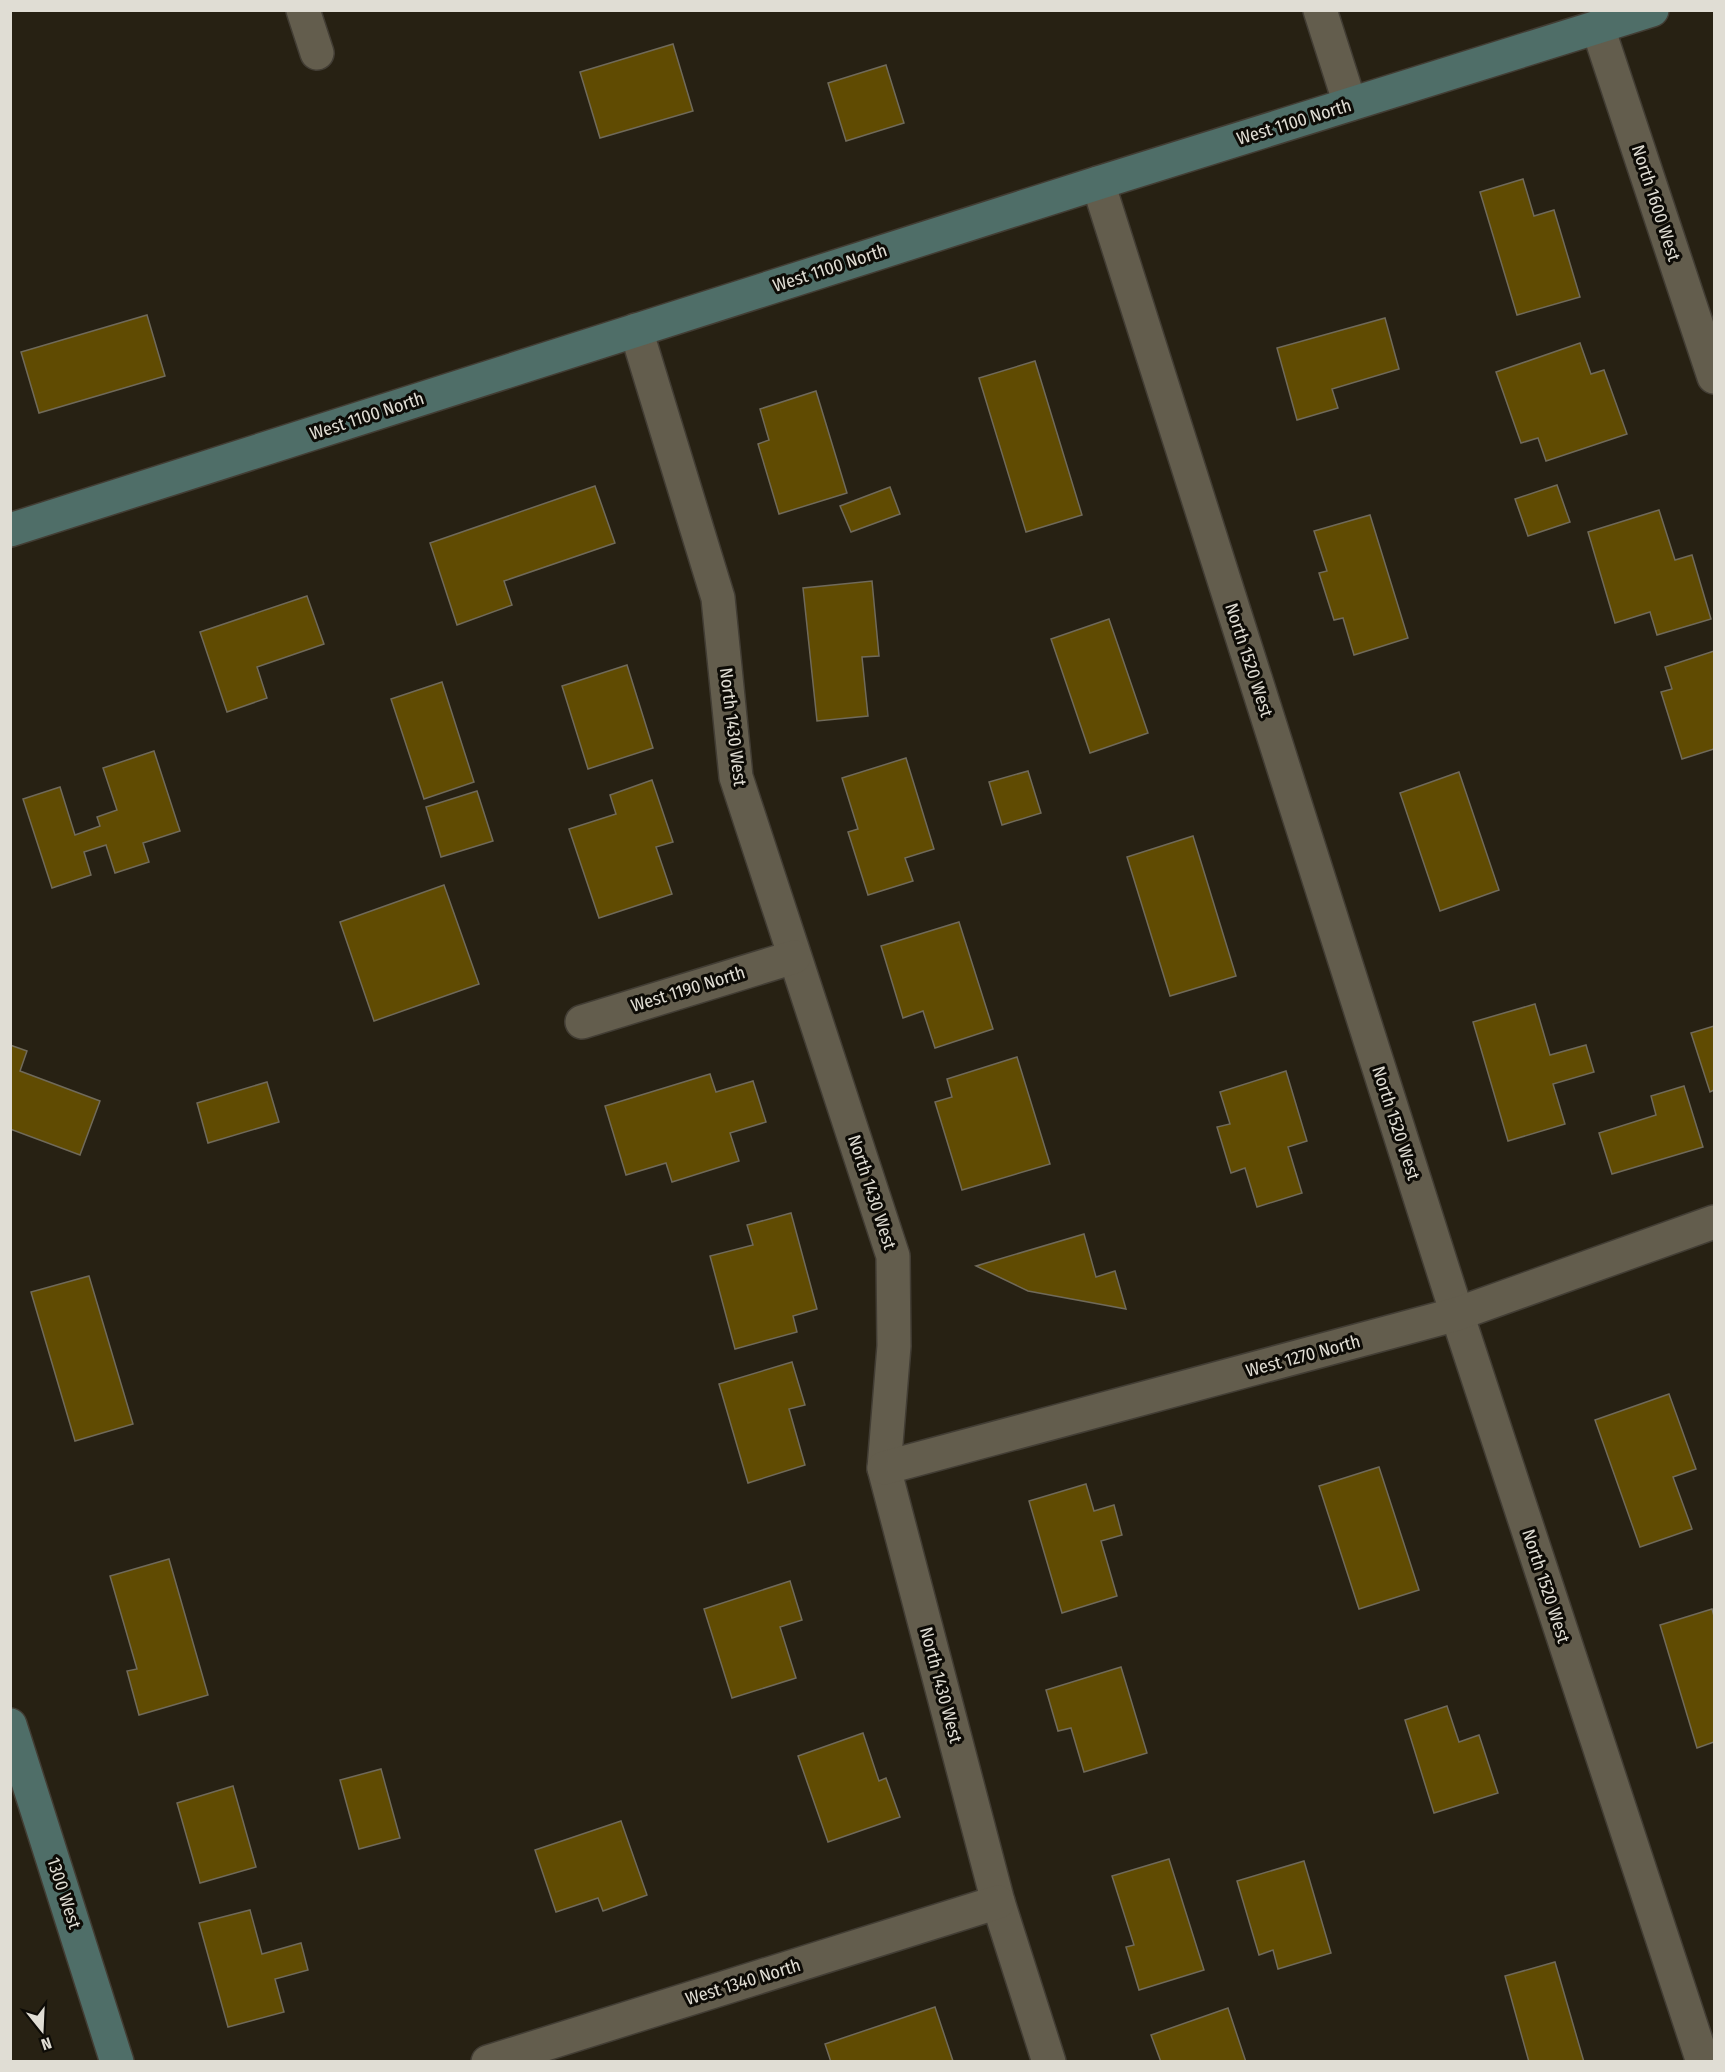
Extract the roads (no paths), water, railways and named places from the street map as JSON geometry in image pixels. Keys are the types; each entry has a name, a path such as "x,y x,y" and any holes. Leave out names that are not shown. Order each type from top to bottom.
{"main road":[{"name":"West 1100 North","path":"10,530 1098,183 1652,10"},
{"name":"1300 West","path":"10,1725 117,2061"}],"street":[{"path":"303,10 317,53"},
{"path":"1320,10 1350,104"},
{"name":"North 1600 West","path":"1599,28 1714,378"},
{"name":"North 1520 West","path":"1098,183 1457,1314 1703,2061"},
{"name":"North 1430 West","path":"636,330 718,598 736,777 893,1256 894,1346 884,1468 998,1902 1049,2061"},
{"name":"West 1190 North","path":"582,1022 794,957"},
{"name":"West 1270 North","path":"884,1468 1457,1314 1714,1221"},
{"name":"West 1340 North","path":"489,2061 998,1902"}]}
